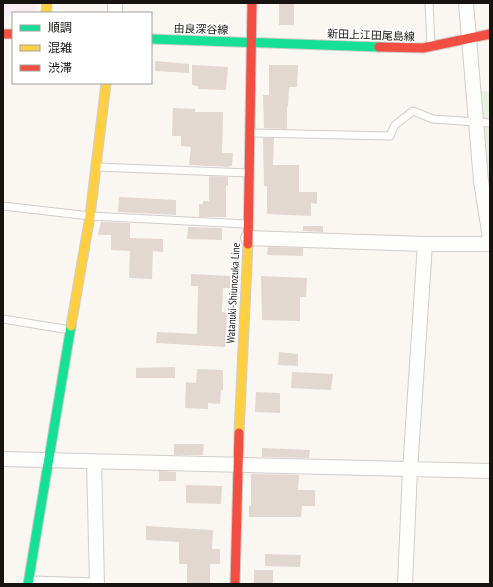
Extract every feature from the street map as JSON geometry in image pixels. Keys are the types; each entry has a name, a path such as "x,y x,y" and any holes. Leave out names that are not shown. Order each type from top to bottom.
{"main road":[{"name":"Watanuki-Shiunozuka Line","path":"235,584 237,466 248,231 250,43 252,3"},
{"name":"新田上江田尾島線","path":"250,43 423,48 490,34"},
{"name":"由良深谷線","path":"152,39 250,43"},
{"path":"28,582 90,216 106,84"}],"street":[{"path":"466,3 480,181 490,238"},
{"path":"248,231 425,244 490,244"},
{"path":"405,584 410,470 425,244"},
{"path":"3,459 237,466 490,471"},
{"path":"94,461 99,583"}],"lane":[{"path":"246,3 252,3"},
{"path":"430,3 431,47"},
{"path":"249,133 390,136 395,125 413,111 433,119 490,123"},
{"path":"95,167 249,173"},
{"path":"3,206 248,231"},
{"path":"3,318 70,330"},
{"path":"28,582 99,583"}],"shaded area":[{"path":"3,3 36,3 35,12 12,12 12,16 3,16"}],"green space":[{"path":"478,91 490,92 490,185 486,184"}],"building":[{"path":"279,3 294,3 294,25 279,25"},
{"path":"155,61 189,64 189,73 155,71"},
{"path":"192,65 228,67 226,90 198,89 198,86 192,85"},
{"path":"269,65 298,65 297,87 289,87 287,129 264,128 263,95 269,95"},
{"path":"173,108 195,109 195,112 223,112 222,153 233,153 232,166 189,165 191,147 181,146 181,136 172,136"},
{"path":"263,138 274,138 273,165 299,165 299,192 317,192 317,204 311,203 311,216 267,214 267,186 264,186"},
{"path":"209,176 228,177 228,186 226,186 226,217 199,217 199,204 203,204 203,201 209,201"},
{"path":"119,197 176,200 176,215 118,212"},
{"path":"101,222 130,223 130,238 163,239 163,252 153,251 152,279 129,278 130,251 111,250 111,235 98,235"},
{"path":"303,226 323,226 323,232 303,231"},
{"path":"188,227 222,228 222,240 187,239"},
{"path":"268,247 303,248 303,256 267,255"},
{"path":"191,274 230,276 230,288 223,288 222,312 227,313 225,347 156,343 157,332 197,334 198,286 191,286"},
{"path":"261,276 307,278 306,297 300,297 300,321 262,320"},
{"path":"279,352 298,354 298,366 278,365"},
{"path":"175,367 175,378 136,378 136,368"},
{"path":"197,369 223,370 223,390 221,390 220,404 208,403 208,409 185,408 186,382 196,383"},
{"path":"292,372 333,374 331,390 291,388"},
{"path":"256,392 280,393 280,413 255,412"},
{"path":"174,444 204,444 203,455 174,455"},
{"path":"262,448 310,450 309,458 262,457"},
{"path":"159,471 176,472 176,481 159,481"},
{"path":"251,474 299,475 298,490 315,490 315,506 302,506 301,517 249,517 249,506 251,506"},
{"path":"186,485 222,486 221,504 186,503"},
{"path":"146,526 213,530 212,549 220,549 220,564 210,564 210,583 187,583 187,564 179,564 179,542 146,540"},
{"path":"265,554 301,555 300,567 265,566"},
{"path":"254,570 273,570 273,584 254,584"}],"traffic: fast":[{"path":"152,39 379,47"},
{"path":"28,584 71,326"}],"traffic: slow":[{"path":"46,12 47,3"},
{"path":"71,326 90,216 106,84"},
{"path":"239,433 248,244"}],"traffic: jam":[{"path":"248,244 252,3"},
{"path":"3,34 12,34"},
{"path":"379,47 423,48 490,34"},
{"path":"235,584 239,433"}]}
